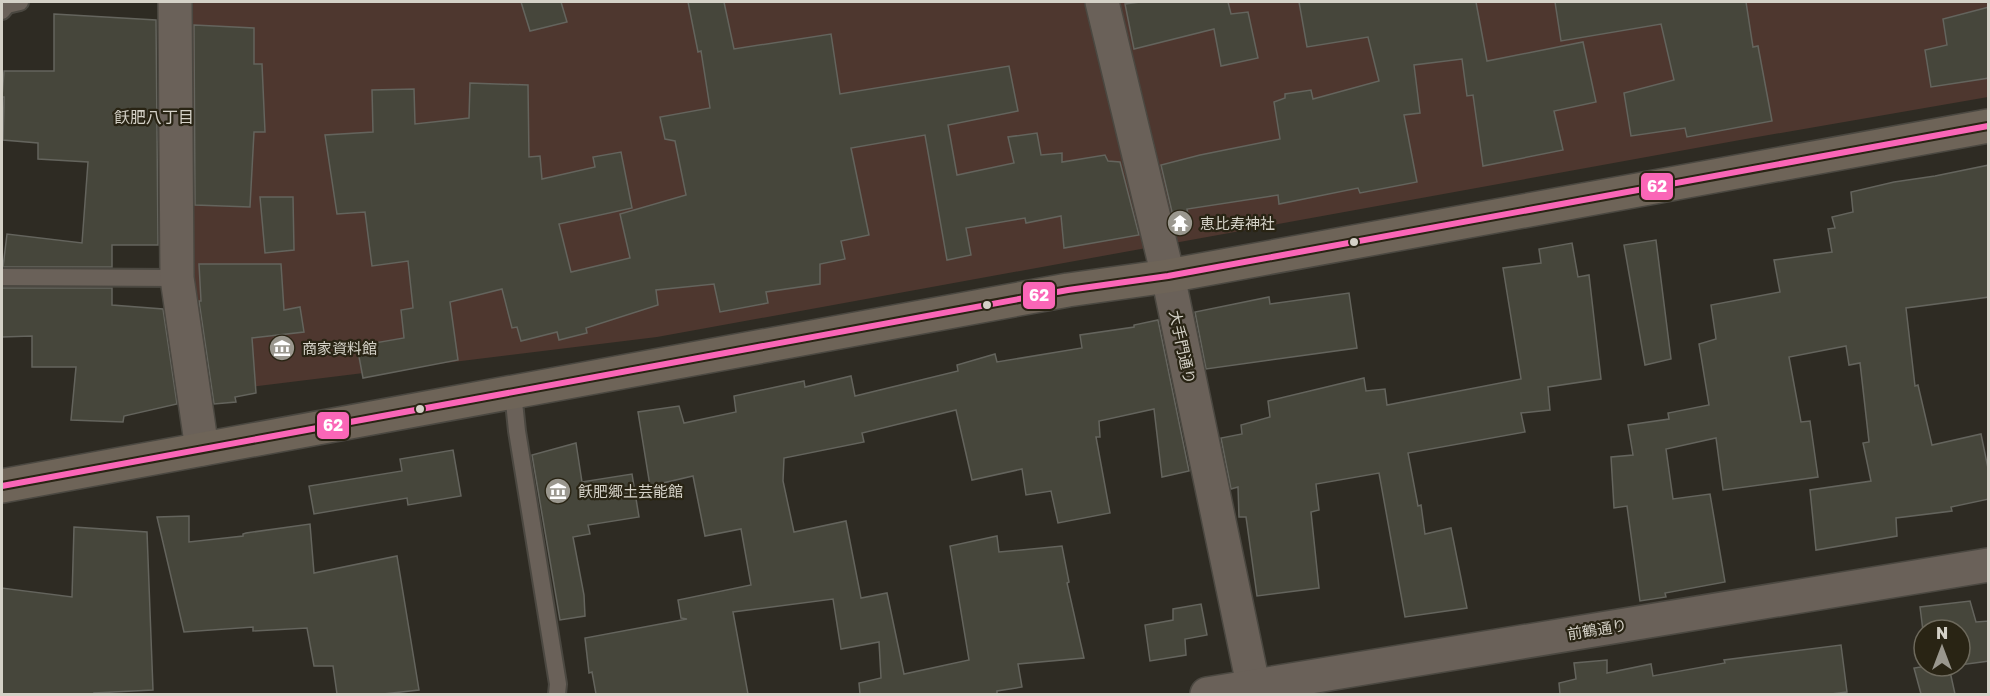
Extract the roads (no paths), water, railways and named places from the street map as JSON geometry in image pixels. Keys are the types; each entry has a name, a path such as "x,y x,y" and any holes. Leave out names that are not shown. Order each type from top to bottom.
{"highway":[{"path":"2,486 1056,292 1168,276 1989,126"}],"street":[{"path":"175,2 177,278 202,449"},
{"name":"大手門通り","path":"1102,2 1168,276 1254,690"},
{"name":"前鶴通り","path":"1207,694 1254,690 1989,565"}],"lane":[{"path":"2,10 7,4 20,2"},
{"path":"2,277 177,278"},
{"path":"513,392 517,431 558,684 557,694"}],"place":[{"name":"恵比寿神社","path":"1180,223"},
{"name":"商家資料館","path":"282,348"},
{"name":"飫肥郷土芸能館","path":"558,491"}],"district":[{"name":"飫肥八丁目","path":"154,117"}]}
